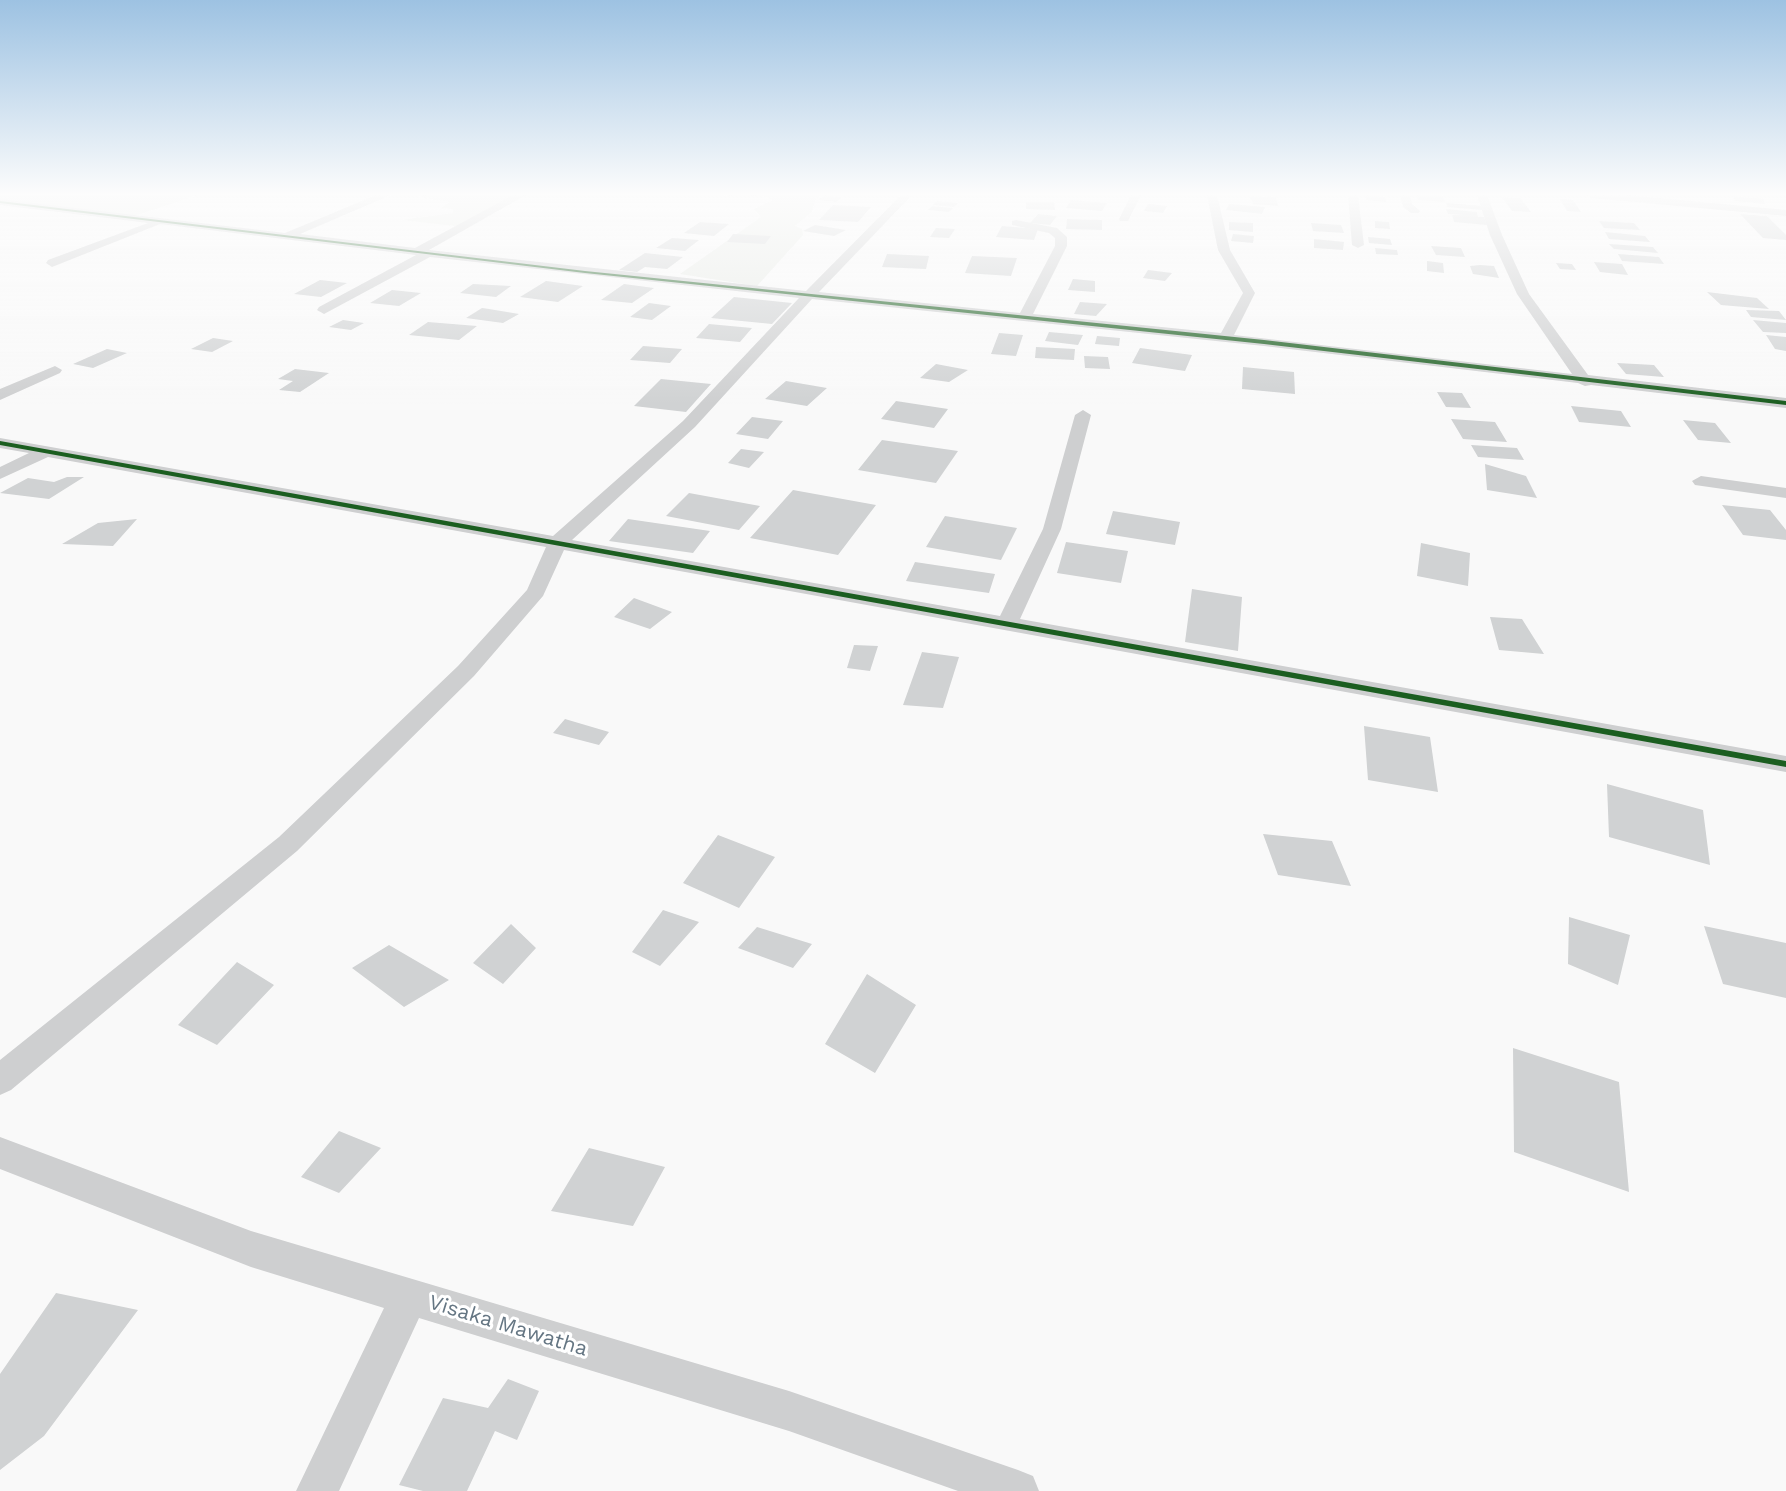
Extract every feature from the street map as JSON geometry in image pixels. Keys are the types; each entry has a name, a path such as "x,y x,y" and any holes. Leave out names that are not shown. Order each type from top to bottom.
{"street":[{"path":"324,310 402,265"},
{"path":"526,265 1225,338 1585,382 1786,403"},
{"path":"0,1080 288,844 466,671 536,592 558,542 689,424 839,265"},
{"path":"1025,317 1052,265"},
{"path":"1225,338 1249,293 1232,265"},
{"path":"1510,265 1523,294 1585,382"},
{"path":"0,395 55,370"},
{"path":"1008,622 1052,529 1083,415"},
{"path":"0,443 1008,622 1786,764"},
{"path":"0,474 47,451"},
{"path":"1701,481 1786,494"},
{"name":"Visaka Mawatha","path":"0,1153 251,1249 789,1411 1018,1491"},
{"path":"317,1491 409,1297"}],"shaded area":[{"path":"693,265 776,265 757,286 680,274"}],"building":[{"path":"627,265 673,265 667,269 645,267 637,272 619,270"},
{"path":"883,265 927,265 926,269 882,267"},
{"path":"968,265 1015,265 1011,276 965,273"},
{"path":"1427,265 1443,265 1444,273 1427,271"},
{"path":"1557,265 1572,265 1576,270 1560,269"},
{"path":"1596,265 1622,265 1628,275 1600,272"},
{"path":"1470,266 1494,266 1499,278 1473,274"},
{"path":"1148,270 1172,273 1165,281 1143,278"},
{"path":"1073,279 1095,281 1095,292 1068,290"},
{"path":"320,280 347,283 321,297 294,294"},
{"path":"546,281 583,286 558,302 520,297"},
{"path":"473,284 511,286 496,297 460,293"},
{"path":"624,284 654,288 632,303 601,300"},
{"path":"392,290 421,293 399,306 370,303"},
{"path":"1707,292 1757,298 1769,309 1721,305"},
{"path":"734,297 792,303 772,324 711,318"},
{"path":"1080,302 1107,304 1096,316 1074,314"},
{"path":"649,303 671,306 652,320 630,317"},
{"path":"482,308 519,314 503,323 466,318"},
{"path":"1746,310 1779,311 1786,320 1751,317"},
{"path":"343,320 364,323 351,330 329,327"},
{"path":"1753,320 1786,323 1786,333 1763,332"},
{"path":"428,322 477,326 459,340 409,335"},
{"path":"709,324 752,328 740,342 696,338"},
{"path":"1049,332 1083,335 1078,345 1045,341"},
{"path":"999,333 1023,335 1016,356 991,354"},
{"path":"1766,335 1786,337 1786,351 1775,349"},
{"path":"1097,336 1120,338 1119,346 1095,344"},
{"path":"213,338 233,341 212,352 191,349"},
{"path":"643,346 682,349 670,363 630,360"},
{"path":"1036,347 1075,349 1074,360 1035,358"},
{"path":"1140,348 1192,355 1185,371 1132,363"},
{"path":"107,349 127,353 93,368 73,364"},
{"path":"1084,356 1108,357 1110,369 1085,368"},
{"path":"1617,363 1654,365 1664,377 1626,374"},
{"path":"936,364 968,370 949,382 920,378"},
{"path":"1243,367 1294,372 1295,394 1242,389"},
{"path":"295,369 329,373 300,392 279,390 293,381 278,379"},
{"path":"661,379 711,384 686,412 634,406"},
{"path":"786,381 827,388 807,406 765,399"},
{"path":"1437,392 1462,393 1471,408 1446,407"},
{"path":"896,401 948,409 934,428 881,419"},
{"path":"1571,406 1621,411 1631,427 1579,422"},
{"path":"752,417 783,421 768,439 736,434"},
{"path":"1451,419 1495,422 1507,442 1463,439"},
{"path":"1683,420 1715,423 1731,443 1698,440"},
{"path":"882,440 958,451 936,483 858,470"},
{"path":"1471,445 1517,448 1524,460 1478,457"},
{"path":"741,449 764,452 749,468 728,463"},
{"path":"1485,464 1526,476 1537,498 1487,490"},
{"path":"67,477 84,477 49,499 0,493 28,478 54,482"},
{"path":"793,490 876,505 838,555 750,538"},
{"path":"689,493 760,506 739,530 666,516"},
{"path":"1722,505 1770,510 1786,530 1786,540 1743,535"},
{"path":"1113,511 1180,522 1175,545 1106,534"},
{"path":"945,516 1017,528 1001,560 926,547"},
{"path":"137,519 113,546 62,544 98,523"},
{"path":"628,519 710,531 693,553 609,541"},
{"path":"1066,542 1128,551 1121,583 1057,573"},
{"path":"1421,543 1470,553 1468,586 1417,576"},
{"path":"915,562 995,574 989,593 906,581"},
{"path":"1192,589 1242,597 1238,651 1185,642"},
{"path":"634,598 672,612 650,629 614,617"},
{"path":"1490,617 1522,619 1544,654 1499,650"},
{"path":"854,645 878,646 870,671 847,668"},
{"path":"922,652 959,657 943,708 903,705"},
{"path":"565,719 609,732 599,745 553,733"},
{"path":"1364,726 1430,737 1438,792 1368,780"},
{"path":"1607,784 1703,810 1710,865 1609,837"},
{"path":"1263,834 1332,841 1351,886 1278,875"},
{"path":"718,835 775,857 739,908 683,883"},
{"path":"663,910 699,922 660,966 632,952"},
{"path":"1569,917 1630,935 1618,985 1568,964"},
{"path":"511,924 536,948 503,984 473,963"},
{"path":"1704,926 1786,943 1786,998 1723,984"},
{"path":"757,927 812,944 793,968 738,948"},
{"path":"389,945 449,980 404,1007 352,968"},
{"path":"237,962 274,985 217,1045 178,1025"},
{"path":"867,974 916,1005 875,1073 825,1044"},
{"path":"1513,1048 1619,1082 1629,1192 1514,1152"},
{"path":"339,1131 381,1148 339,1193 301,1177"},
{"path":"589,1148 665,1167 633,1226 551,1211"},
{"path":"56,1293 138,1310 44,1436 0,1470 0,1374"},
{"path":"508,1379 539,1391 517,1440 495,1431 467,1491 423,1491 399,1485 443,1398 488,1408"}],"cycle path":[{"path":"523,265 1264,342 1786,403"},
{"path":"0,443 1786,764"}]}
